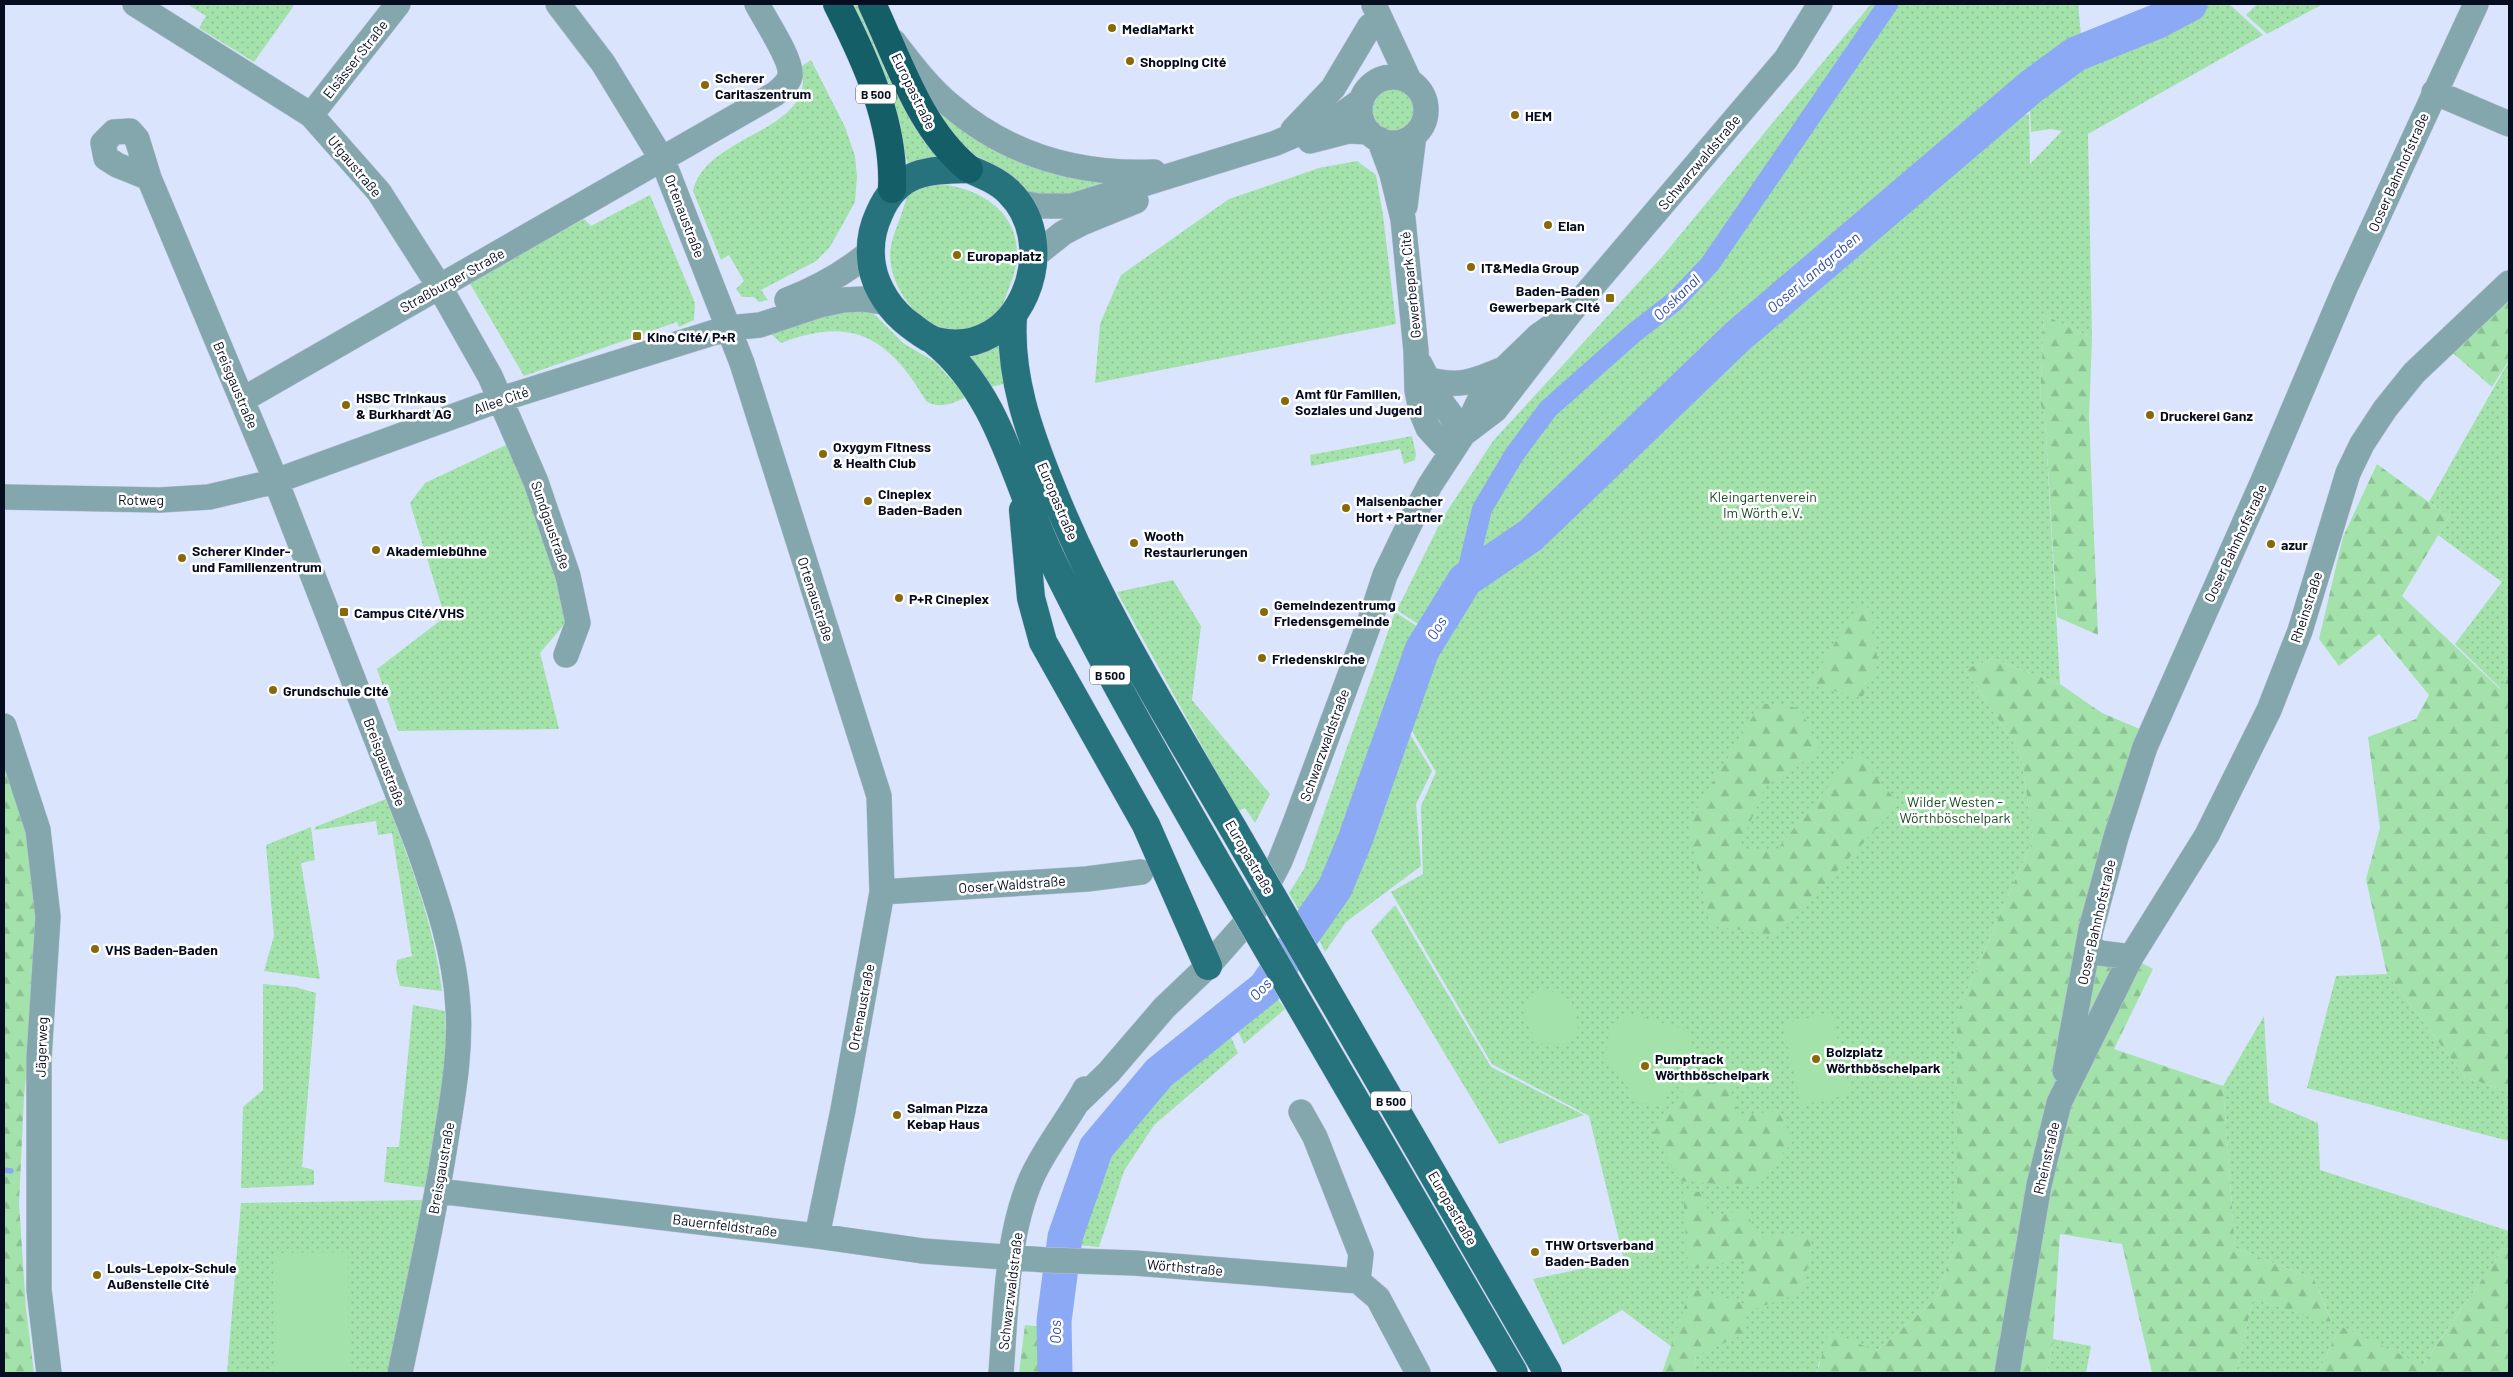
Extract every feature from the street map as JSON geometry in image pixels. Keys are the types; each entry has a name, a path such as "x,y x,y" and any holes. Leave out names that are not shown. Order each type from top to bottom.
{"highway":[{"name":"B 500","path":"837,4 858,45 879,102 891,156 892,189"},
{"name":"Europastraße","path":"872,4 934,132 953,156 969,170"}],"main road":[{"name":"B 500","path":"969,170 997,183 1017,202 1030,228 1033,257 1030,279 1013,318 1002,328 987,336 968,341 934,341 904,320 888,303 878,288 870,252 874,225 892,189 907,179 926,172 969,170"},
{"name":"Europastraße","path":"1013,318 1013,357 1033,440 1058,504 1115,624 1548,1373"},
{"name":"Europastraße","path":"934,341 954,357 981,395 999,431 1051,560 1086,628 1215,858 1514,1373"},
{"path":"1021,484 1031,598 1043,642 1108,753 1146,825 1208,966"}],"street":[{"name":"Ufgaustraße","path":"135,4 311,115 379,192 439,286 501,399"},
{"name":"Elsässer Straße","path":"311,115 398,4"},
{"name":"Ortenaustraße","path":"558,4 603,63 663,161 742,363 880,796 882,892 843,1110 816,1236"},
{"name":"Straßburger Straße","path":"242,400 439,286 663,161 775,94 784,86 790,75 788,64 756,4"},
{"name":"Ooser Bahnhofstraße","path":"2059,1103 2088,946 2116,837 2144,747 2264,481 2345,288 2476,4"},
{"name":"Schwarzwaldstraße","path":"1458,443 1494,410 1569,314 1786,59 1820,6"},
{"path":"1276,143 1300,125 1333,88 1373,12"},
{"name":"Gewerbepark Cité","path":"1373,12 1409,80 1422,94 1426,104 1424,122 1414,135 1403,219"},
{"name":"Gewerbepark Cité","path":"1373,12 1368,92 1361,117 1374,136 1392,174 1403,219 1416,351 1417,390 1421,411 1428,428 1458,443"},
{"path":"884,30 914,67 949,105 990,135 1036,157 1085,169 1136,172 1187,170"},
{"path":"1017,202 1038,206 1072,206 1276,143 1341,114 1388,77 1409,80"},
{"path":"2434,92 2509,124"},
{"path":"1033,257 1063,233 1082,223 1206,173 1319,138 1349,131 1397,142 1414,135"},
{"name":"Breisgaustraße","path":"149,178 276,481 418,846 438,904 452,959 458,1007 459,1058 438,1192 400,1373"},
{"name":"Allee Cité","path":"276,481 501,399 728,328 758,312 813,290 851,268 870,252"},
{"name":"Rheinstraße","path":"2007,1373 2039,1185 2059,1103 2131,956 2207,835 2269,710 2300,631 2344,482 2362,444 2414,373 2509,283"},
{"name":"Allee Cité","path":"728,328 760,325 820,305 843,300 863,299 888,303"},
{"name":"Schwarzwaldstraße","path":"1001,1373 1012,1258 1021,1211 1032,1179 1045,1153 1077,1103 1109,1072 1164,1008 1208,966 1251,917 1280,861 1367,630 1385,575 1415,514 1458,443 1480,399 1505,368 1538,336 1569,314"},
{"name":"Gewerbepark Cité","path":"1416,351 1427,379 1458,443"},
{"path":"1427,379 1445,383 1464,384 1505,368"},
{"name":"Sundgaustraße","path":"501,399 536,482 568,576 578,623 566,655"},
{"name":"Rotweg","path":"4,497 160,500 210,497 276,481"},
{"name":"Jägerweg","path":"4,726 38,830 48,917 39,1068 39,1290 49,1373"},
{"name":"Ooser Waldstraße","path":"882,892 1087,879 1141,872"},
{"path":"2088,946 2100,953 2131,956"},
{"path":"1301,1112 1315,1137 1361,1254 1358,1281 1378,1298 1418,1373"},
{"name":"Bauernfeldstraße","path":"438,1192 816,1236 923,1251 1012,1258"},
{"name":"Wörthstraße","path":"1012,1258 1135,1263 1358,1281"}],"green space":[{"path":"191,4 295,4 254,62 199,28 206,16 190,6"},
{"path":"852,4 858,4 911,116 940,162 909,169 879,59"},
{"path":"1871,4 2078,4 2081,35 2136,24 2176,4 2229,4 2263,35 2088,134 2092,338 2044,315 2040,402 2045,419 2060,684 1993,659 1965,669 2021,754 2033,839 1957,1013 1957,1238 1936,1299 1876,1351 1819,1362 1817,1373 1693,1373 1696,1356 1672,1347 1622,1310 1563,1345 1533,1279 1624,1260 1589,1116 1492,1064 1391,892 1423,874 1421,806 1436,772 1408,724 1420,678 1476,580 1520,544 1511,532 1460,571 1421,626 1397,610 1442,519 1493,441 1661,258","holes":["2030,111 2031,132 2051,129 2062,131 2030,164 2029,114 2000,121"]},
{"path":"2257,4 2323,4 2267,34 2246,15"},
{"path":"811,60 845,127 855,156 857,176 855,202 830,247 816,261 761,290 768,300 759,302 754,297 742,297 736,289 744,281 729,255 721,260 693,191 700,174 712,161 728,149 779,119 793,107 802,90 802,66"},
{"path":"1390,89 1398,89 1409,95 1415,110 1409,125 1398,131 1390,131 1379,125 1373,114 1373,106 1379,95"},
{"path":"928,94 940,104 1122,182 1062,201 1029,192 1005,171 975,155 959,140 947,127"},
{"path":"1357,161 1376,175 1383,215 1396,324 1095,383 1100,324 1121,275 1229,199 1319,168"},
{"path":"939,184 960,188 978,195 993,204 1005,217 1013,231 1017,248 1016,267 1004,302 994,315 973,331 953,331 931,324 911,307 903,296 892,271 891,246 908,190"},
{"path":"650,195 695,303 694,320 679,327 677,322 524,376 469,282 584,219 591,226"},
{"path":"2509,288 2509,360 2492,387 2447,348"},
{"path":"866,309 875,315 903,343 935,362 967,397 952,403 931,404 926,401 898,361 883,348 867,338 849,332 829,331 806,335 781,343 771,334 812,316"},
{"path":"2044,315 2092,338 2089,417 2098,635 2057,617 2045,419 2040,402"},
{"path":"1001,343 1007,383 991,387 968,354 989,349"},
{"path":"2509,361 2509,677 2501,689 2455,644 2502,582 2438,535 2449,517 2429,502"},
{"path":"1412,436 1416,454 1415,460 1404,464 1400,449 1311,466 1310,455"},
{"path":"508,444 556,564 568,620 540,653 559,729 398,731 377,669 445,617 410,503 425,483"},
{"path":"2377,464 2449,517 2402,596 2500,689 2509,677 2509,1092 2465,1077 2387,974 2366,879 2380,828 2368,737 2416,719 2429,695 2379,634 2339,666 2319,639 2343,537"},
{"path":"1173,580 1201,626 1192,700 1270,794 1255,823 1245,808 1238,811 1117,592"},
{"path":"1859,604 1871,609 1878,664 1862,698 1809,685"},
{"path":"1395,612 1421,629 1330,883 1305,921 1289,893 1304,869"},
{"path":"1993,659 2060,684 2102,713 2147,732 2088,946 2131,957 2153,969 2114,1049 2223,1086 2235,1248 2314,1279 2332,1324 2253,1299 2236,1373 2152,1373 2122,1244 2060,1234 2053,1339 2047,1373 1817,1373 1829,1331 1876,1351 1936,1299 1957,1238 1957,1013 2033,839 2021,754 1965,669"},
{"path":"1761,703 1800,708 1820,751 1766,786 1739,848 1775,852 1856,752 1899,804 1777,936 1710,925 1688,823"},
{"path":"4,726 38,830 33,1008 24,1097 19,1203 26,1309 34,1373 4,1373"},
{"path":"1407,729 1432,771 1416,804 1421,866 1346,922 1325,952 1316,934 1385,808"},
{"path":"386,799 427,917 442,991 400,986 396,970 397,960 412,956 392,833 378,835 376,821 315,830 315,827"},
{"path":"311,827 315,860 301,863 320,979 264,971 274,936 266,845"},
{"path":"1395,905 1491,1067 1584,1115 1499,1144 1371,931"},
{"path":"2387,974 2465,1077 2509,1092 2509,1141 2307,1088 2336,976"},
{"path":"263,984 295,987 316,993 302,1167 314,1170 314,1185 241,1188 243,1107 263,1090"},
{"path":"1545,989 1571,1002 1577,1020 1578,1030 1573,1036 1555,1046 1548,1046 1536,1038 1529,1028 1526,1018 1524,1004 1532,993"},
{"path":"1275,995 1285,1009 1244,1044 1236,1027"},
{"path":"413,1005 445,1011 447,1064 428,1188 384,1182 387,1147 399,1147"},
{"name":"Bolzplatz Wörthböschelpark","path":"1832,1013 1850,1094 1801,1105 1783,1024"},
{"name":"Pumptrack Wörthböschelpark","path":"1629,1014 1688,1030 1692,1045 1671,1074 1665,1106 1639,1103 1606,1057 1610,1025"},
{"path":"2264,1016 2269,1102 2318,1123 2320,1170 2509,1231 2509,1247 2503,1249 2422,1366 2340,1326 2318,1373 2236,1373 2253,1299 2332,1323 2314,1279 2235,1248 2223,1086"},
{"path":"1230,1035 1238,1053 1154,1125 1124,1171 1099,1247 1077,1245 1094,1193 1113,1146 1135,1114"},
{"path":"1701,1066 1725,1071 1739,1115 1778,1111 1794,1140 1754,1187 1680,1181 1653,1133"},
{"path":"1683,1191 1700,1192 1711,1217 1745,1209 1757,1234 1812,1237 1803,1292 1746,1312 1743,1334 1696,1356 1693,1373 1662,1373 1691,1288 1746,1304 1747,1258 1688,1270"},
{"path":"424,1200 387,1373 227,1373 241,1203"},
{"path":"2509,1247 2509,1373 2318,1373 2340,1326 2423,1365 2503,1249"},
{"path":"348,1252 349,1373 274,1373 273,1253"},
{"path":"1025,1325 1045,1327 1046,1373 1019,1373"},
{"path":"2053,1339 2091,1346 2086,1373 2047,1373"}],"waterway":[{"name":"Ooskanal","path":"1465,580 1482,509 1514,455 1548,409 1635,332 1675,301 1710,264 1888,4"},
{"name":"Ooskanal","path":"1055,1373 1054,1321 1065,1237 1096,1148 1159,1073 1265,988 1335,888 1355,840 1422,650 1465,580 1531,535 1738,336 2032,86 2076,54 2158,21 2190,4"},
{"path":"4,1170 11,1171"}],"place":[{"name":"MediaMarkt","path":"1112,28"},
{"name":"Shopping Cité","path":"1130,61"},
{"name":"Scherer Caritaszentrum","path":"705,85"},
{"name":"HEM","path":"1515,115"},
{"name":"Elan","path":"1548,225"},
{"name":"Europaplatz","path":"957,255"},
{"name":"IT&Media Group","path":"1471,267"},
{"name":"Baden-Baden Gewerbepark Cité","path":"1610,298"},
{"name":"Kino Cité/ P+R","path":"637,336"},
{"name":"Amt für Familien, Soziales und Jugend","path":"1285,401"},
{"name":"HSBC Trinkaus & Burkhardt AG","path":"346,405"},
{"name":"Druckerei Ganz","path":"2150,415"},
{"name":"Oxygym Fitness & Health Club","path":"823,454"},
{"name":"Cineplex Baden-Baden","path":"868,501"},
{"name":"Maisenbacher Hort + Partner","path":"1346,508"},
{"name":"Wooth Restaurierungen","path":"1134,543"},
{"name":"azur","path":"2271,544"},
{"name":"Akademiebühne","path":"376,550"},
{"name":"Scherer Kinder- und Familienzentrum","path":"182,558"},
{"name":"P+R Cineplex","path":"899,598"},
{"name":"Campus Cité/VHS","path":"344,612"},
{"name":"Gemeindezentrumg Friedensgemeinde","path":"1264,612"},
{"name":"Friedenskirche","path":"1262,658"},
{"name":"Grundschule Cité","path":"273,690"},
{"name":"VHS Baden-Baden","path":"95,949"},
{"name":"Bolzplatz Wörthböschelpark","path":"1816,1059"},
{"name":"Pumptrack Wörthböschelpark","path":"1645,1066"},
{"name":"Salman Pizza Kebap Haus","path":"897,1115"},
{"name":"THW Ortsverband Baden-Baden","path":"1535,1252"},
{"name":"Louis-Lepoix-Schule Außenstelle Cité","path":"97,1275"}],"water label":[{"name":"Ooser Landgraben","path":"1813,272"},
{"name":"Oos","path":"1436,628"},
{"name":"Oos","path":"1260,989"},
{"name":"Oos","path":"1055,1332"}],"park label":[{"name":"Kleingartenverein Im Wörth e.V.","path":"1763,504"},
{"name":"Wilder Westen - Wörthböschelpark","path":"1955,810"}]}
